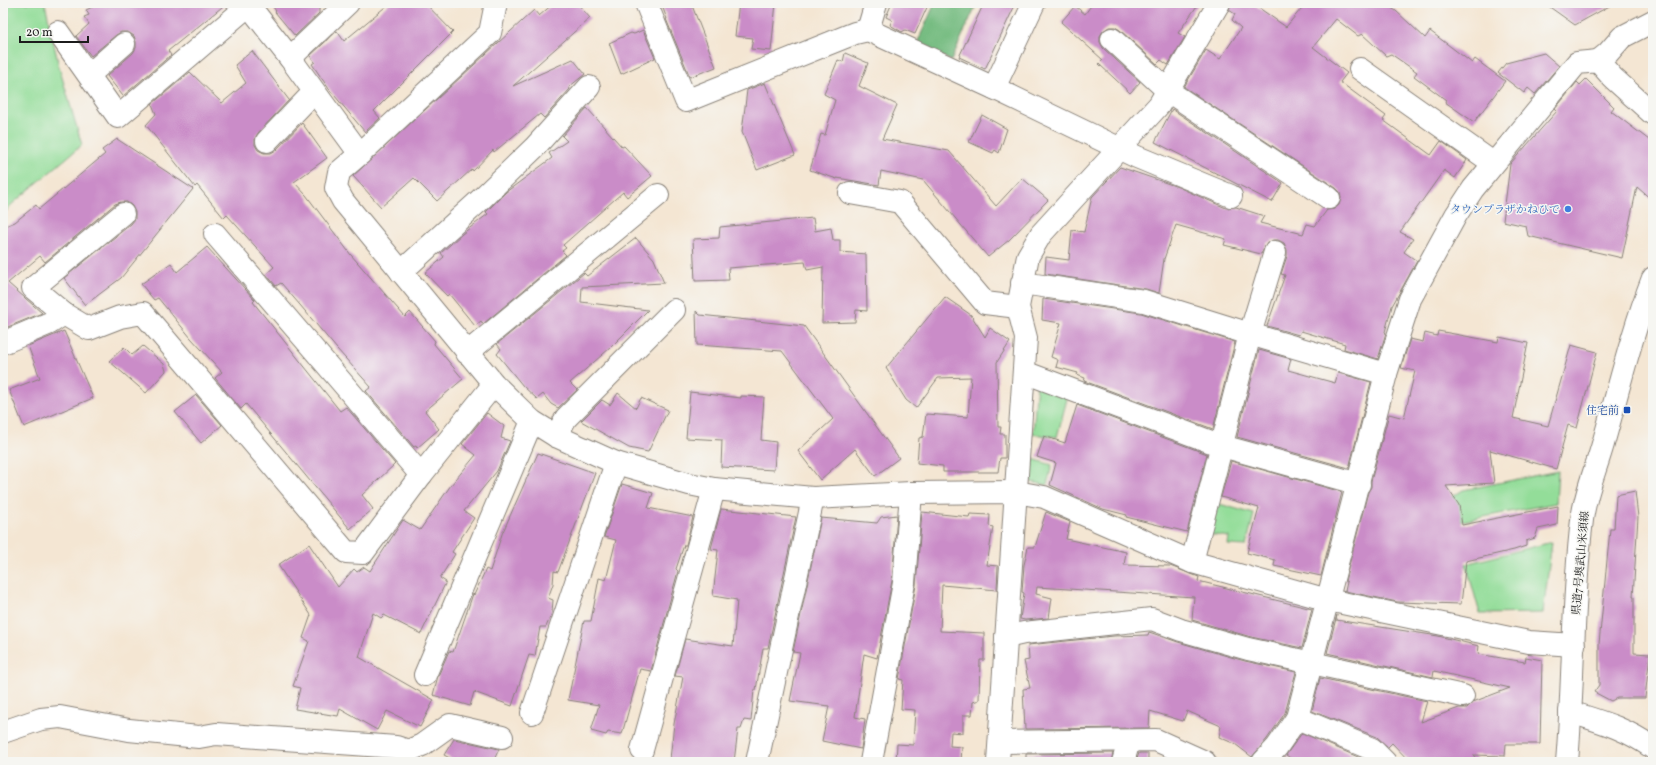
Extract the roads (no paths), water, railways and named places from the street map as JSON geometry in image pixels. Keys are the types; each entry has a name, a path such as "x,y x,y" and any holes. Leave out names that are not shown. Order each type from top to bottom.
{"street":[{"path":"290,58 348,3"},
{"path":"496,3 490,33 339,172 336,188 343,201 494,384 532,421 556,436 616,463 689,484 714,489 813,498 911,493 1016,492 1044,497 1192,562 1328,600 1529,642 1574,645"},
{"path":"646,3 686,101 855,33 868,30 994,88 1118,149 1231,196"},
{"path":"868,30 876,3"},
{"path":"994,88 1034,3"},
{"path":"58,32 118,117 248,4 290,58 360,154"},
{"path":"1198,760 1156,740 999,752 1026,338 1018,307 1028,256 1041,234 1159,105 1216,4"},
{"path":"1263,762 1277,747 1297,718 1359,484 1386,374 1410,299 1456,214 1473,189 1492,164 1577,63 1598,61 1608,53 1622,37 1653,21"},
{"path":"1112,39 1168,91 1329,198"},
{"path":"89,75 124,44"},
{"path":"1598,61 1613,78 1653,114"},
{"path":"1360,69 1492,164"},
{"path":"402,272 534,148 589,87"},
{"path":"267,141 314,92"},
{"path":"850,193 900,202 985,303 1018,307"},
{"path":"467,352 658,195"},
{"path":"123,214 33,288 64,314 89,329 120,317 143,314 346,552 362,553 421,475 494,384"},
{"path":"215,234 421,475"},
{"path":"1192,562 1250,334 1275,252"},
{"name":"県道7号奥武山米須線","path":"1567,762 1577,568 1582,518 1590,483 1601,451 1641,309 1653,278"},
{"path":"1022,283 1144,300 1250,334 1386,374"},
{"path":"556,436 566,418 674,310"},
{"path":"6,342 50,323 64,314"},
{"path":"1024,372 1222,446 1359,484"},
{"path":"425,675 532,421"},
{"path":"532,713 616,463"},
{"path":"642,750 714,489"},
{"path":"871,762 904,584 911,493"},
{"path":"757,762 813,498"},
{"path":"1006,637 1024,633 1152,619 1181,630 1248,649 1463,696"},
{"path":"1570,712 1605,722 1638,738 1653,748"},
{"path":"3,732 41,719 60,717 149,732 199,737 216,734 396,747 406,757 450,725 502,737"},
{"path":"1297,718 1372,749 1386,762"},
{"path":"1122,762 1129,741"}],"place":[{"name":"タウンプラザかねひで","path":"1568,209"},
{"name":"住宅前","path":"1627,410"}]}
